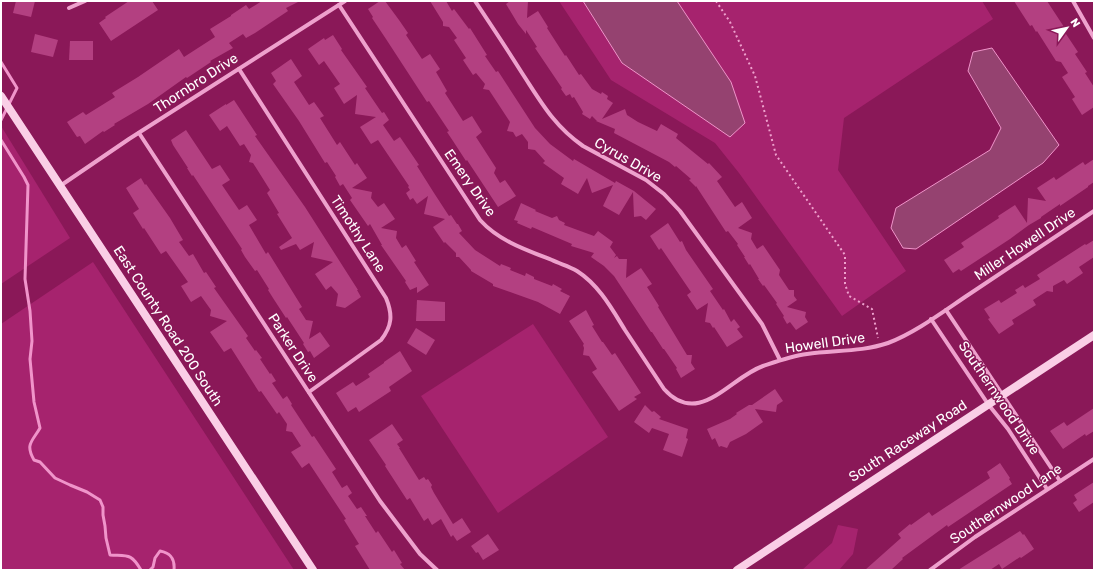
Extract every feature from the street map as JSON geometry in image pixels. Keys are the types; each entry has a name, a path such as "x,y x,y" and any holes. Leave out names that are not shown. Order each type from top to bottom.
{"street":[{"path":"69,8 85,1"},
{"name":"Thornbro Drive","path":"60,186 139,133 345,1"},
{"name":"Cyrus Drive","path":"475,1 550,116 565,132 583,146 646,180 664,194 680,211 762,324 780,360"},
{"path":"1073,1 1094,38"},
{"name":"Emery Drive","path":"339,5 486,227 514,245 568,266 594,285 607,302 664,389 670,396 682,403"},
{"name":"Timothy Lane","path":"239,69 386,298 390,307 390,325 381,340 309,392"},
{"name":"East County Road 200 South","path":"1,96 313,570"},
{"name":"Parker Drive","path":"139,133 380,502 420,554 436,570"},
{"name":"Miller Howell Drive","path":"968,295 1094,211"},
{"name":"Howell Drive","path":"682,403 691,404 704,401 713,397 756,369 780,360 807,354 859,349 880,345 902,337 968,295"},
{"name":"Southernwood Drive","path":"946,310 1060,481"},
{"name":"Southernwood Drive","path":"932,319 988,404 1008,429 1047,489"},
{"name":"South Raceway Road","path":"737,570 1094,335"},
{"name":"Southernwood Lane","path":"930,570 975,537 1094,459"}],"path":[{"path":"716,1 730,22 755,76 776,155 845,255 845,284 849,296 872,309 880,345"}],"shaded area":[{"path":"559,1 583,1 622,63 731,82 677,1 982,1 993,19 844,118 838,170 906,271 842,316 739,173 715,143 611,80"},
{"path":"583,1 677,1 731,82 745,123 730,137 622,63"},
{"path":"992,48 1059,145 1043,163 916,249 903,248 891,228 896,208 990,150 1001,128 968,71 973,52"},
{"path":"1,126 70,238 1,284"},
{"path":"93,262 294,570 1,570 1,324"},
{"path":"533,324 608,437 498,513 421,396"},
{"path":"838,525 858,529 853,554 839,570 802,570 832,543"}],"building":[{"path":"16,1 35,1 31,17 13,13"},
{"path":"129,1 152,1 158,10 111,41 99,23 106,18 105,17"},
{"path":"262,1 300,1 286,8 288,11 255,33 246,38 243,34 229,43 233,48 210,61 211,62 187,78 186,77 148,104 114,124 115,125 104,132 103,131 85,144 80,136 77,137 67,122 83,112 86,115 115,97 112,93 179,49 184,57 215,37 210,29 246,5 249,9"},
{"path":"380,1 385,1 399,20 408,33 406,35 422,59 430,54 440,69 436,72 447,91 445,93 463,121 472,116 482,132 476,137 496,168 494,173 500,183 505,180 516,196 498,207 447,132 449,131 429,101 427,102 372,18 373,17 368,9"},
{"path":"430,1 446,1 452,11 454,9 469,29 470,28 487,55 485,56 496,72 498,71 535,128 550,144 573,161 574,159 615,183 616,181 634,191 656,209 646,220 641,216 634,217 633,192 619,215 603,206 613,185 592,193 587,178 578,194 561,184 564,178 543,163 545,161 535,150 528,149 528,142 522,134 516,137 513,132 507,131 510,122 489,90 483,89 485,84 476,73 473,75 463,60 466,58 454,40 457,38 449,27 443,26 443,22"},
{"path":"510,1 528,1 527,18 538,11 548,27 547,28 579,75 581,74 592,89 601,94 602,92 608,96 607,99 613,103 602,119 625,109 627,115 657,131 661,124 678,134 676,138 708,164 709,163 722,177 717,181 735,207 742,202 752,218 738,228 752,233 751,239 757,249 763,245 780,270 779,275 789,290 794,290 794,296 797,300 787,307 806,312 805,317 808,322 796,330 790,322 787,324 783,317 784,316 776,304 777,303 758,279 737,245 738,244 728,231 726,232 696,186 689,180 691,179 676,166 675,167 669,162 614,133 615,129 596,121 592,116 590,119 582,114 583,112 574,97 572,98 570,94 566,96 535,48 537,47 526,30 526,34 518,24 506,4"},
{"path":"1014,1 1047,1 1066,30 1064,31 1078,52 1075,54 1087,72 1085,73 1094,87 1094,107 1082,115 1072,99 1075,97 1062,77 1068,73 1061,62 1056,61 1037,31 1036,32 1032,25 1030,26"},
{"path":"35,34 58,40 53,57 31,52"},
{"path":"333,35 342,49 341,50 367,87 365,88 382,113 384,112 389,120 383,125 394,141 400,137 419,165 417,166 449,216 451,215 458,224 462,231 459,233 475,250 500,266 501,264 511,268 510,270 525,276 526,273 534,277 534,279 552,286 553,284 562,289 560,291 570,296 560,314 538,302 493,286 493,284 471,271 459,257 456,257 456,253 445,242 444,243 433,227 445,219 424,214 428,196 417,204 413,198 410,200 406,193 410,190 408,187 409,186 378,140 371,144 360,127 376,117 355,114 357,95 344,104 334,88 340,84 324,61 319,65 308,49 324,38 325,40"},
{"path":"70,41 93,41 93,60 69,60"},
{"path":"291,59 302,76 294,82 309,105 314,102 324,116 320,118 337,145 340,142 355,165 357,163 367,178 352,188 372,192 371,198 378,207 384,203 395,219 381,228 397,231 396,238 402,248 406,245 416,261 414,262 429,285 417,293 417,287 410,290 405,282 406,281 381,245 370,224 368,226 350,200 352,198 343,184 340,186 335,177 336,176 327,162 325,163 299,121 273,84 276,81 271,73"},
{"path":"234,100 257,135 255,136 305,207 358,290 361,297 345,308 336,306 338,294 331,286 326,290 315,274 333,262 311,257 314,242 300,250 296,244 281,250 279,247 292,238 277,214 279,213 267,193 270,190 253,163 249,162 251,155 244,144 240,146 227,126 220,131 209,115"},
{"path":"186,130 212,169 220,165 230,180 222,185 239,210 247,205 257,220 249,225 266,254 268,252 302,307 299,309 306,320 313,321 309,339 320,332 330,346 314,358 310,351 308,352 303,344 304,343 273,298 257,270 255,271 245,257 241,250 242,249 193,175 192,176 173,145 171,140"},
{"path":"1094,159 1094,182 1088,187 1060,206 1060,204 961,271 959,269 953,273 944,260 964,247 961,243 999,218 998,216 1015,205 1027,223 1028,198 1046,201 1037,188 1054,177 1056,180 1083,162 1085,165"},
{"path":"141,178 170,218 183,240 179,242 189,256 193,254 204,273 206,272 216,287 214,288 248,336 246,338 262,358 260,359 276,381 272,383 283,399 287,396 292,404 291,405 312,437 314,436 336,469 332,472 342,488 347,485 352,493 348,496 357,509 361,507 376,533 378,531 392,552 394,550 402,563 400,564 405,570 370,570 355,546 359,544 344,520 346,519 309,463 302,468 291,452 301,446 292,432 286,431 287,424 279,412 277,414 261,391 259,392 231,348 224,352 210,332 227,321 210,316 211,310 201,296 191,302 181,286 188,282 166,251 161,254 133,213 139,209 126,188"},
{"path":"521,203 552,218 557,216 559,220 565,223 564,225 594,236 598,231 613,242 610,247 616,255 614,258 617,256 619,259 627,259 626,278 641,268 652,284 647,287 659,306 658,307 687,355 692,355 691,363 695,369 681,378 676,369 677,368 614,276 604,266 591,257 594,253 571,246 572,244 532,227 531,229 517,223 518,221 514,220"},
{"path":"668,223 680,242 682,241 686,250 713,289 710,291 723,310 724,309 731,322 734,319 740,327 737,329 743,337 727,347 714,327 713,328 710,323 705,322 708,303 697,310 687,295 691,292 661,248 659,250 650,236"},
{"path":"1094,240 1094,257 1079,267 1083,273 1067,284 1064,280 1053,286 1053,292 1047,291 1033,300 1036,305 1012,320 1014,324 999,334 988,319 990,318 984,309 999,300 1001,303 1017,293 1015,290 1023,285 1025,288 1040,279 1037,275 1085,244 1086,245"},
{"path":"417,300 445,302 445,321 416,321"},
{"path":"586,310 594,325 592,326 602,342 612,355 615,353 641,393 634,397 637,399 619,411 592,372 597,369 589,356 583,355 584,344 569,321"},
{"path":"416,328 435,340 426,355 407,343"},
{"path":"400,351 412,371 389,387 391,391 359,412 356,407 348,412 336,393 353,382 356,386 370,377 368,374"},
{"path":"775,389 783,401 777,405 776,412 755,409 763,422 746,434 730,442 727,448 721,446 719,447 715,438 712,440 707,429 730,419 737,414 736,413 749,405 752,405"},
{"path":"645,405 652,412 654,411 661,417 659,419 688,429 686,438 688,439 682,457 663,450 669,434 652,428 649,433 634,422"},
{"path":"1094,408 1094,431 1086,436 1085,434 1063,449 1050,431 1064,422 1067,426"},
{"path":"392,424 403,440 397,444 419,480 424,477 426,480 428,479 432,485 431,487 434,493 453,524 462,518 471,532 457,541 453,535 451,537 441,519 432,525 428,518 424,521 410,498 407,500 369,440"},
{"path":"1000,463 1010,478 1009,479 1012,484 948,527 947,525 902,558 903,559 891,570 865,570 901,538 898,534 910,524 911,525 929,512 932,516 990,478 987,472"},
{"path":"1094,482 1094,502 1079,512 1073,503 1077,500 1074,495"},
{"path":"1020,531 1023,535 1024,534 1034,549 1021,558 1020,557 1002,569 999,564 990,570 958,570"},
{"path":"488,534 499,550 483,560 478,552 476,553 471,546"}],"waterway":[{"path":"1,62 17,88 1,120"},
{"path":"1,140 28,185 25,279 30,311 32,341 30,359 34,402 40,428 32,440 30,447 31,455 34,460 40,462 55,478 87,492 100,500 103,507 106,538 110,555 128,556 132,558 141,570"},
{"path":"150,570 153,567 155,558 160,551 167,553 172,557 174,570"}]}
